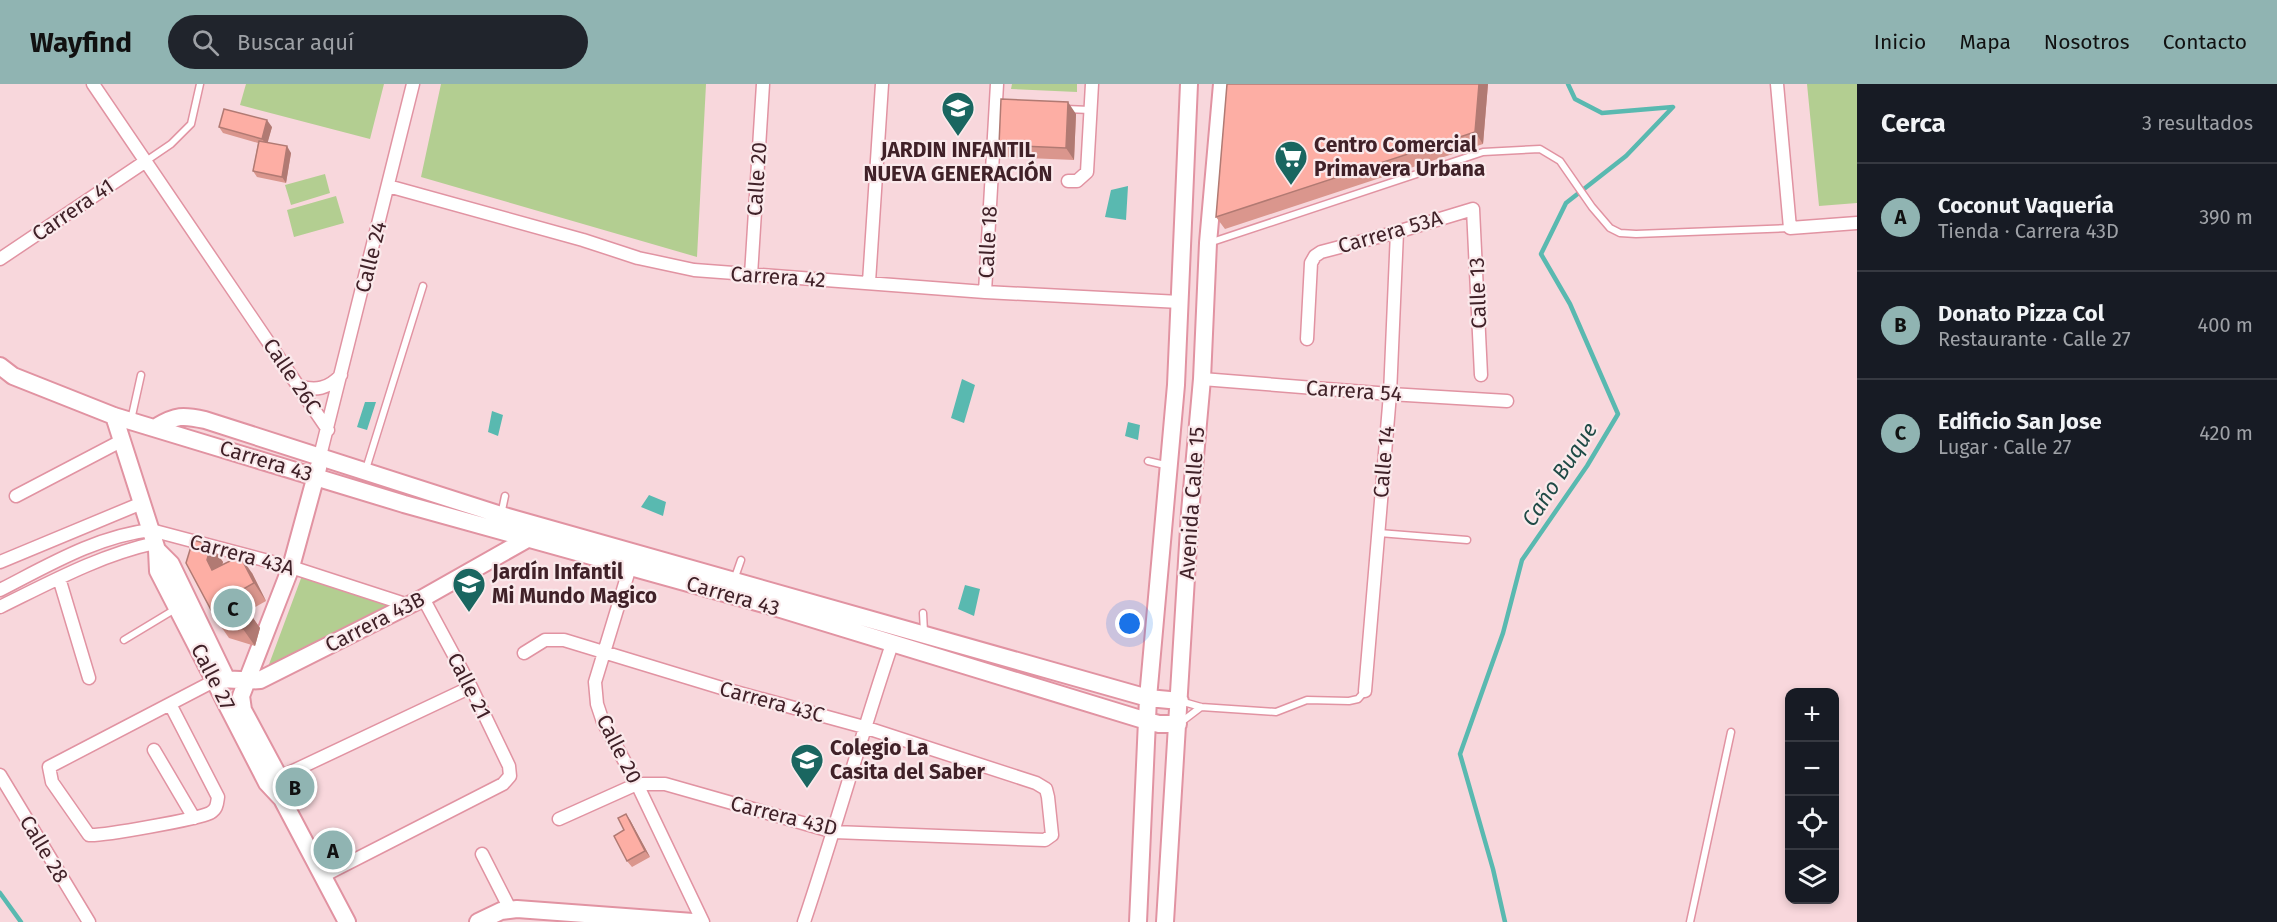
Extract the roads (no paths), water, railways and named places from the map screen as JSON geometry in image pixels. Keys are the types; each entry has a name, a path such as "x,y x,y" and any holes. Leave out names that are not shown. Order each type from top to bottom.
{"street":[{"name":"Calle 26C","path":"93,84 328,430 291,567 246,682 241,703"},
{"name":"Calle 24","path":"328,430 413,84"},
{"name":"Calle 20","path":"751,275 764,84"},
{"path":"869,282 882,84"},
{"name":"Calle 18","path":"985,292 1002,106 997,84"},
{"path":"1068,181 1077,181 1087,172 1092,84"},
{"name":"Avenida Calle 15","path":"1138,922 1148,698 1176,385 1189,84"},
{"name":"Avenida Calle 15","path":"1165,922 1179,724 1190,512 1202,379 1208,243 1222,84"},
{"path":"1777,84 1790,228 1857,223"},
{"name":"Carrera 41","path":"0,260 146,161"},
{"name":"Carrera 42","path":"388,186 583,240 638,258 694,270 985,292 1180,302"},
{"name":"Carrera 53A","path":"1307,339 1311,262 1321,252 1474,210"},
{"name":"Calle 13","path":"1474,210 1481,375"},
{"name":"Calle 14","path":"1365,691 1390,394 1397,232"},
{"path":"4,372 122,418"},
{"path":"298,386 310,389 322,388 333,383 342,374"},
{"name":"Carrera 54","path":"1202,379 1507,401"},
{"name":"Carrera 43","path":"156,427 172,417 188,416 320,456 499,523 529,538 630,567 731,587 892,644 1148,721 1159,724 1179,724"},
{"name":"Carrera 43","path":"122,418 316,477 499,523 731,587 925,635 1148,698 1180,701"},
{"name":"Calle 27","path":"122,418 122,441 154,541 158,571 220,679 347,922"},
{"path":"16,496 122,441"},
{"path":"0,562 142,503"},
{"name":"Carrera 43A","path":"0,590 74,553 130,532 154,541 291,567 416,601"},
{"name":"Carrera 43B","path":"220,679 246,682 260,680 416,601 529,538"},
{"name":"Calle 27","path":"154,541 171,564 220,679"},
{"name":"Carrera 43A","path":"0,607 88,564 154,541"},
{"name":"Calle 20","path":"630,567 595,682 597,704 603,722 637,784 703,922"},
{"path":"59,578 90,678"},
{"name":"Calle 21","path":"323,876 503,784 510,776 508,766 471,687 416,601"},
{"name":"Carrera 43C","path":"524,652 545,640 564,640 724,689 864,727 1036,783 1046,789 1052,836"},
{"path":"804,922 892,644"},
{"path":"170,704 218,797 217,807 211,812 194,818 89,835 51,782 49,767 170,704 220,679"},
{"path":"273,780 471,687"},
{"name":"Calle 27","path":"241,703 273,780"},
{"path":"154,750 194,818"},
{"name":"Calle 28","path":"0,776 89,922"},
{"name":"Carrera 43D","path":"559,819 637,784 665,784 834,832 1045,840 1052,836"},
{"path":"482,854 510,909"},
{"path":"478,922 510,909 693,922"}],"lane":[{"path":"146,161 171,144 191,124 200,84"},
{"path":"1055,109 1090,110"},
{"path":"1208,243 1483,152 1540,149 1560,161 1592,207 1610,228 1620,233 1790,228"},
{"path":"364,472 423,286"},
{"path":"122,418 141,375"},
{"path":"1148,461 1169,466"},
{"path":"499,523 505,496"},
{"path":"1378,533 1467,540"},
{"path":"731,587 741,560"},
{"path":"124,640 177,607"},
{"path":"923,613 925,635"},
{"name":"Carrera 43","path":"1180,701 1201,707 1276,712 1307,700 1349,701 1358,699 1365,691"},
{"path":"1179,724 1201,707"},
{"path":"1690,922 1731,732"}],"water":[{"path":"1128,186 1126,220 1105,217 1111,190"},
{"path":"962,379 975,385 964,423 951,418"},
{"path":"365,402 376,402 367,430 357,427"},
{"path":"492,411 503,415 498,436 488,432"},
{"path":"1128,422 1140,425 1138,440 1125,436"},
{"path":"649,495 666,502 663,516 641,507"},
{"path":"965,585 980,589 974,616 958,609"}],"waterway":[{"name":"Caño Buque","path":"1505,922 1493,869 1460,754 1503,633 1522,560 1587,466 1618,414 1570,304 1541,254 1566,203 1626,156 1673,107 1602,113 1575,99 1568,84"},
{"path":"0,893 21,922"}],"place":[{"name":"JARDIN INFANTIL NUEVA GENERACIÓN","path":"958,137"},
{"name":"Centro Comercial Primavera Urbana","path":"1291,186"},
{"name":"Edificio San Jose","path":"233,608"},
{"name":"Jardín Infantil Mi Mundo Magico","path":"469,613"},
{"name":"Donato Pizza Col","path":"295,787"},
{"name":"Colegio La Casita del Saber","path":"807,789"},
{"name":"Coconut Vaquería","path":"333,850"}]}
